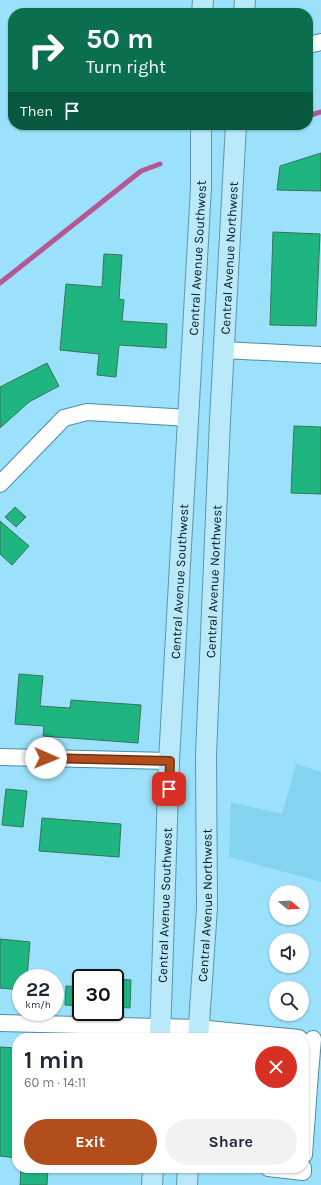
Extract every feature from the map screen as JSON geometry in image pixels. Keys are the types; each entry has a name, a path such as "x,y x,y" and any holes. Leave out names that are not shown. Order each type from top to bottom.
{"main road":[{"name":"Central Avenue Southwest","path":"160,1033 170,761 201,187 201,130"},
{"name":"Central Avenue Northwest","path":"198,1033 206,908 206,755 220,420 236,130"},
{"path":"152,1185 153,1173"},
{"path":"187,1185 188,1173"}],"street":[{"path":"224,350 321,355"},
{"path":"0,484 64,418 87,412 188,418"},
{"path":"0,757 170,761"},
{"path":"0,1023 160,1033 198,1033"}],"shaded area":[{"path":"296,764 321,772 321,882 229,857 231,802 282,814"}],"building":[{"path":"321,153 321,191 277,190 280,166"},
{"path":"273,232 320,234 316,326 270,325"},
{"path":"104,254 122,255 119,299 124,300 122,321 167,324 166,348 119,345 116,377 97,375 99,354 60,350 66,284 102,287"},
{"path":"47,363 59,386 29,402 0,428 0,387"},
{"path":"294,426 321,427 321,494 291,493"},
{"path":"15,507 26,517 16,527 5,517"},
{"path":"0,521 29,546 12,565 0,554"},
{"path":"19,674 43,676 40,706 70,708 71,700 141,705 138,743 43,736 44,726 15,724"},
{"path":"6,789 27,791 23,827 2,825"},
{"path":"42,818 121,824 119,857 39,851"},
{"path":"0,939 30,942 28,969 12,969 12,989 0,988"},
{"path":"124,980 131,980 130,1008 124,1008"},
{"path":"66,986 72,986 72,1005 65,1005"},
{"path":"0,1047 12,1048 12,1157 0,1156"},
{"path":"21,1173 48,1173 47,1185 20,1185"}],"waterway":[{"path":"313,114 321,112"},
{"path":"0,283 141,171 160,164"}],"route":[{"path":"46,758 170,761 169,789"}]}
